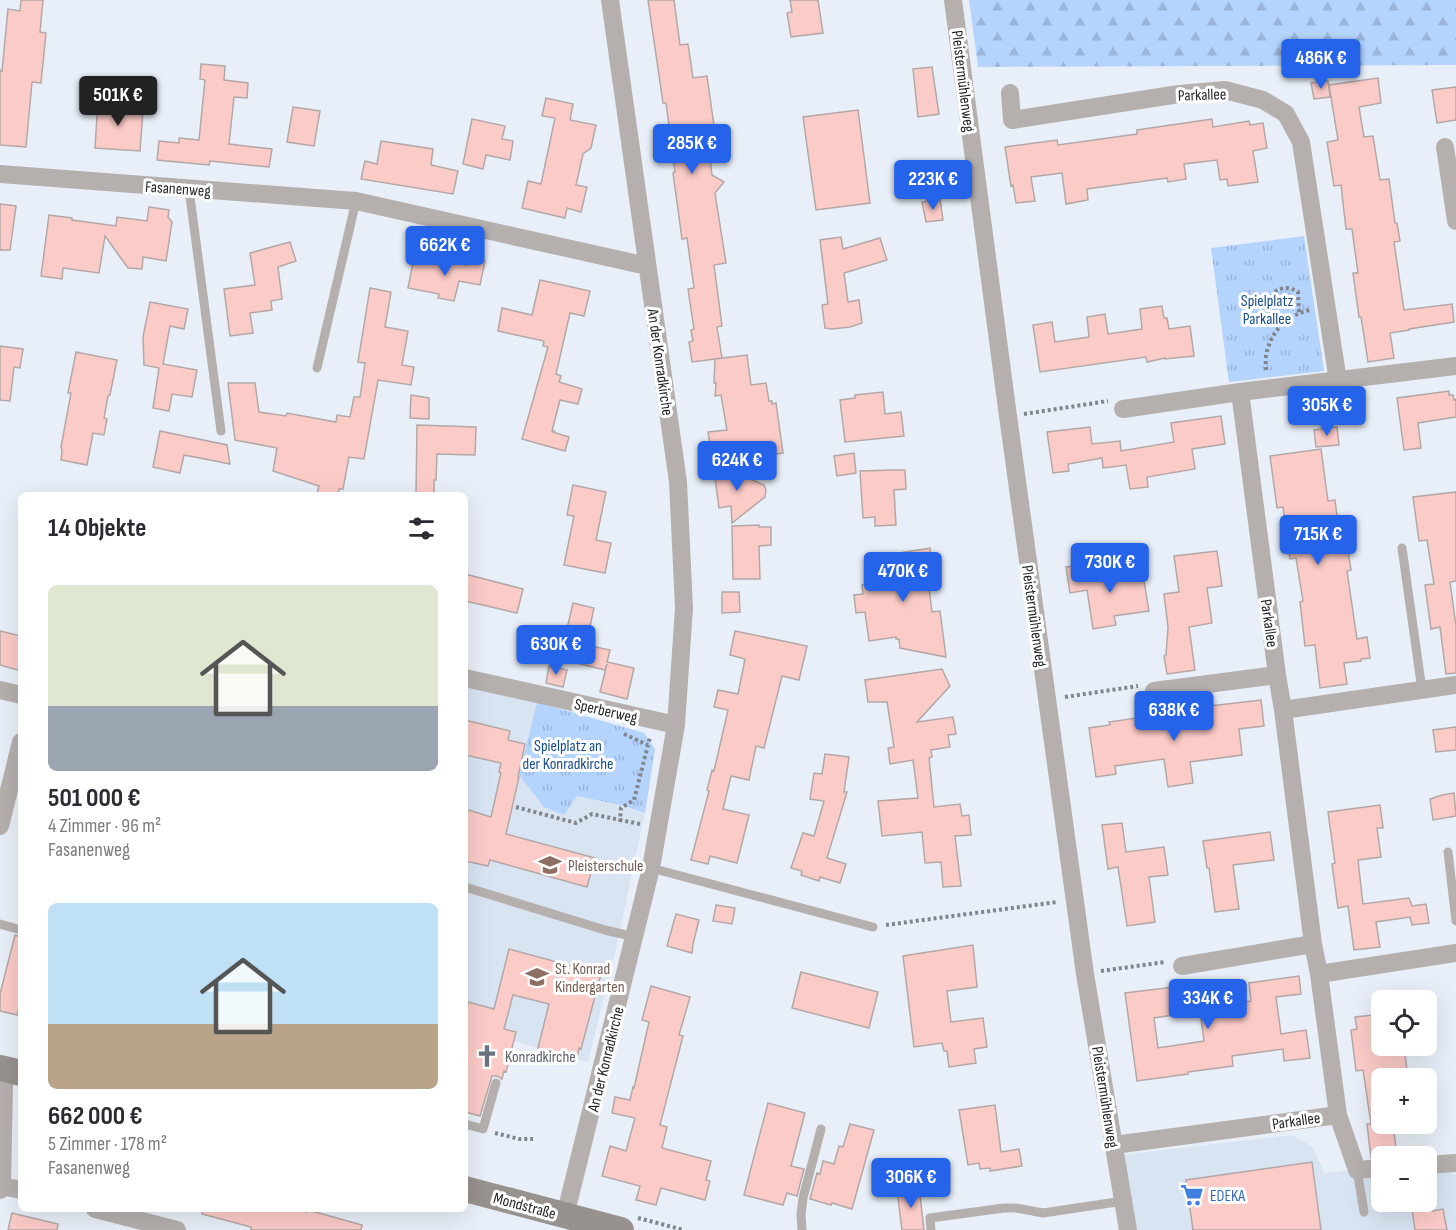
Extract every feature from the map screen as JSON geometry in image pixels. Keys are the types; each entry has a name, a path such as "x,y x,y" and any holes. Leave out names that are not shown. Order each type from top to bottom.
{"street":[{"name":"An der Konradkirche","path":"566,1216 651,868 676,725 684,608 678,482 610,0"},
{"name":"Pleistermühlenweg","path":"954,0 1008,416 1085,974 1128,1230"},
{"name":"Parkallee","path":"1010,93 1012,120 1179,94 1225,90 1263,100 1287,114 1301,142 1338,381"},
{"path":"1445,147 1456,221"},
{"name":"Fasanenweg","path":"0,174 356,201 647,267"},
{"path":"1123,409 1240,392 1456,366"},
{"name":"Parkallee","path":"1114,1144 1338,1115 1313,944 1240,392"},
{"path":"1154,691 1277,675"},
{"name":"Sperberweg","path":"468,679 676,725"},
{"path":"1283,710 1456,685"},
{"path":"0,690 18,694"},
{"path":"0,826 18,754"},
{"path":"1182,966 1313,944"},
{"path":"1318,974 1456,953"},
{"path":"10,1070 4,1084 1,1188 18,1190"},
{"path":"1338,1115 1357,1170 1371,1169"},
{"path":"1437,1164 1456,1163"},
{"name":"Mondstraße","path":"468,1190 621,1230"},
{"path":"103,1212 143,1226 177,1230"}],"lane":[{"path":"189,189 221,431"},
{"path":"317,368 356,201"},
{"path":"1402,548 1422,690"},
{"path":"1448,852 1456,921"},
{"path":"651,868 873,927"},
{"path":"468,888 635,938"},
{"path":"0,924 18,929"},
{"path":"468,1125 483,1129 496,1083"},
{"path":"802,1230 803,1198 821,1129"},
{"path":"1357,1170 1364,1212"},
{"path":"931,1230 930,1218 1004,1208 1043,1213 1123,1201"}],"path":[{"path":"1282,324 1271,308 1273,293 1280,288 1292,288 1298,292 1299,313"},
{"path":"1268,389 1266,353 1275,332 1282,324 1299,313 1326,308"},
{"path":"1008,416 1116,400 1123,409"},
{"path":"1047,699 1144,686 1154,691"},
{"path":"620,820 621,808 634,800 655,721"},
{"path":"617,731 648,745"},
{"path":"516,807 576,823 592,814 658,828"},
{"path":"873,927 1076,899"},
{"path":"1085,974 1178,960 1182,966"},
{"path":"483,1129 519,1139 533,1139"}],"shaded area":[{"name":"Pleisterschule","path":"468,687 537,702 519,775 577,796 645,813 615,953 588,1062 514,1041 516,1032 504,1029 508,1013 468,1002"},
{"path":"1292,1135 1312,1146 1324,1173 1351,1170 1371,1174 1371,1212 1437,1212 1437,1170 1446,1169 1456,1175 1456,1230 1133,1230 1121,1155"}],"green space":[{"path":"969,0 1456,0 1456,65 978,67"},
{"name":"Spielplatz Parkallee","path":"1304,236 1324,371 1229,382 1211,248"},
{"name":"Spielplatz an der Konradkirche","path":"537,702 644,733 655,749 645,813 577,796 564,815 544,807 519,775"}],"building":[{"path":"21,0 43,0 40,32 46,33 41,83 32,82 26,147 0,145 0,70 2,71 8,9 20,11"},
{"path":"648,0 674,0 680,45 688,44 693,78 707,76 716,140 708,142 712,175 724,182 715,193 726,263 714,265 722,326 717,327 722,358 692,362 689,342 693,341 691,330 694,329 688,289 694,288 687,238 682,239 666,103 663,103"},
{"path":"790,0 818,0 823,33 791,37 787,13 792,12"},
{"path":"201,64 225,66 224,80 248,83 247,98 234,97 229,144 272,149 269,167 210,161 209,165 157,160 159,141 179,143 179,138 199,140 205,80 200,79"},
{"path":"932,67 939,114 918,117 913,69"},
{"path":"1378,78 1381,103 1359,107 1364,137 1373,136 1380,180 1389,179 1400,241 1394,242 1404,310 1452,304 1454,322 1390,333 1394,358 1368,362 1353,273 1358,273 1352,229 1346,229 1341,185 1334,186 1327,142 1338,140 1329,85"},
{"path":"1328,81 1330,97 1314,99 1311,83"},
{"path":"1456,87 1456,120 1437,123 1432,90"},
{"path":"546,98 573,104 570,120 596,125 591,148 583,154 576,185 587,187 581,212 567,208 565,218 522,208 528,181 541,184 555,118 542,116"},
{"path":"98,100 115,101 115,103 127,104 127,109 143,110 140,151 95,148"},
{"path":"293,107 320,111 314,146 287,142"},
{"path":"858,110 870,203 816,210 803,117"},
{"path":"472,119 505,126 502,139 513,141 510,160 486,155 483,169 463,164"},
{"path":"1212,119 1213,127 1249,121 1250,125 1263,123 1267,148 1253,151 1258,182 1228,186 1227,179 1220,180 1217,160 1184,164 1186,179 1168,182 1167,178 1087,189 1088,200 1066,204 1062,173 1031,177 1035,201 1016,203 1005,147 1057,140 1058,145 1137,134 1137,130"},
{"path":"381,141 433,149 431,165 458,171 453,194 361,179 365,161 377,164"},
{"path":"940,199 943,220 926,222 922,202"},
{"path":"0,204 16,206 10,250 0,250"},
{"path":"149,207 169,210 168,217 172,222 166,261 143,257 142,269 128,268 105,236 99,273 63,268 62,279 41,276 49,215 116,226 117,217 147,221"},
{"path":"841,237 843,249 880,238 887,260 844,273 848,302 859,300 862,323 832,329 825,328 822,305 828,304 820,240"},
{"path":"290,242 296,261 278,267 282,299 271,301 272,310 250,313 253,333 230,336 224,289 255,285 250,253"},
{"path":"414,258 445,266 446,261 467,265 468,258 485,261 480,285 459,281 454,301 438,298 439,294 408,288"},
{"path":"540,280 590,291 584,316 570,313 556,374 561,376 559,382 582,389 578,404 560,400 552,431 569,437 565,451 522,439 548,347 543,346 544,341 498,331 502,308 532,315"},
{"path":"370,288 391,292 385,327 408,331 402,365 414,367 411,385 378,380 364,459 349,457 343,489 339,489 338,492 317,492 319,486 273,471 277,448 235,440 228,383 255,383 259,412 286,416 287,413 336,422 337,415 350,417 354,397 360,397 365,363 358,362"},
{"path":"150,302 188,309 184,329 170,326 163,364 197,370 192,397 172,394 169,411 153,408 159,368 144,365 143,337"},
{"path":"1162,306 1169,329 1190,326 1194,356 1147,362 1146,357 1040,372 1033,325 1052,322 1055,342 1089,337 1087,317 1105,314 1108,334 1142,329 1140,309"},
{"path":"0,346 23,349 20,368 14,367 10,401 0,400"},
{"path":"76,352 117,360 104,418 107,419 104,435 93,433 87,465 61,460 61,447 71,393 68,393"},
{"path":"747,355 751,385 766,383 769,401 772,401 772,404 776,403 783,453 713,463 708,432 727,430 721,395 715,396 715,359"},
{"path":"1449,391 1449,395 1453,395 1454,400 1456,399 1456,417 1418,423 1421,448 1404,450 1397,398"},
{"path":"883,392 885,414 901,412 904,436 845,442 840,400 855,398 855,395"},
{"path":"411,395 429,398 429,419 410,418"},
{"path":"1221,416 1225,444 1192,449 1195,469 1147,477 1148,487 1130,489 1126,465 1103,468 1102,458 1068,464 1069,471 1053,473 1047,432 1090,427 1092,444 1120,441 1121,451 1174,442 1171,423"},
{"path":"417,425 476,427 475,455 437,454 434,492 416,492"},
{"path":"1337,427 1339,445 1316,447 1314,430"},
{"path":"160,431 227,445 230,464 184,455 180,473 153,467"},
{"path":"1321,449 1328,501 1335,500 1337,516 1311,520 1316,555 1348,551 1351,570 1347,571 1357,639 1367,637 1370,658 1344,663 1347,684 1320,688 1315,645 1305,646 1300,602 1303,601 1296,558 1290,559 1283,507 1277,508 1270,456"},
{"path":"854,453 856,473 837,476 834,456"},
{"path":"713,463 764,485 766,490 765,497 732,523 731,506 719,508"},
{"path":"905,470 906,489 894,490 896,525 875,526 875,517 863,518 860,471"},
{"path":"573,485 606,492 596,540 611,543 605,573 564,565 574,516 567,515"},
{"path":"1456,492 1456,581 1450,582 1456,626 1456,673 1446,674 1440,627 1431,629 1425,585 1434,584 1427,540 1419,541 1413,497"},
{"path":"759,525 759,527 771,527 771,545 759,546 760,579 733,579 732,526"},
{"path":"930,548 933,571 927,572 932,612 940,611 946,657 900,648 899,639 896,637 869,641 865,612 856,613 854,595 863,594 862,585 877,583 873,557"},
{"path":"1217,551 1222,586 1207,588 1212,623 1189,627 1195,670 1167,674 1164,656 1166,655 1168,627 1164,594 1179,592 1174,556"},
{"path":"1083,565 1085,577 1142,569 1149,611 1114,616 1116,625 1093,629 1087,590 1070,593 1066,567"},
{"path":"468,575 523,589 517,613 468,602"},
{"path":"722,592 739,592 740,612 722,613"},
{"path":"573,603 594,608 586,645 610,650 607,662 634,668 627,699 600,692 607,664 605,670 560,659"},
{"path":"0,631 18,635 18,670 0,665"},
{"path":"735,631 807,646 799,680 782,676 764,748 756,746 749,780 731,776 723,809 749,815 737,863 710,856 708,864 691,860 728,710 714,707 718,690 738,694 745,659 730,655"},
{"path":"549,666 567,670 563,687 546,683"},
{"path":"942,669 950,686 917,722 953,717 956,734 948,735 950,747 931,750 932,757 929,758 934,807 960,804 962,816 969,815 971,835 955,836 961,886 943,887 941,862 925,863 922,832 882,836 878,801 918,798 913,760 890,764 888,748 894,747 887,702 868,702 865,680"},
{"path":"1261,700 1264,726 1239,729 1242,755 1190,762 1193,783 1168,787 1164,759 1115,766 1116,774 1096,777 1089,728 1136,718 1136,722 1149,720 1150,725 1160,723 1161,730 1213,723 1210,706"},
{"path":"468,721 510,731 508,740 525,744 506,834 595,858 587,887 490,860 488,866 468,862 468,810 491,817 501,773 499,772 501,763 468,756"},
{"path":"1456,727 1456,750 1436,752 1433,730"},
{"path":"825,754 849,757 844,792 847,792 827,858 846,864 840,883 820,877 819,881 801,875 802,871 791,868 803,833 814,836 824,801 810,799 814,773 822,774"},
{"path":"1454,793 1456,816 1433,820 1430,799"},
{"path":"1380,805 1383,828 1377,828 1381,857 1358,860 1363,904 1409,898 1412,906 1426,904 1429,923 1412,925 1410,917 1376,922 1380,947 1354,950 1348,906 1338,908 1328,812"},
{"path":"1122,823 1126,852 1164,847 1168,875 1149,877 1155,922 1127,926 1118,867 1108,869 1102,825"},
{"path":"1270,832 1274,860 1233,865 1239,909 1215,912 1203,841"},
{"path":"716,905 735,908 732,924 713,921"},
{"path":"676,914 699,920 692,953 667,946"},
{"path":"15,935 18,936 17,1015 0,1011 0,994"},
{"path":"973,945 977,987 947,991 951,1022 983,1018 987,1047 974,1049 976,1063 949,1067 947,1051 944,1051 942,1043 914,1047 903,956"},
{"path":"509,949 601,974 577,1058 538,1048 549,1004 513,995 504,1029 516,1032 506,1072 504,1071 502,1079 492,1076 480,1116 468,1113 468,1002 494,1009"},
{"path":"801,972 878,992 869,1028 792,1008"},
{"path":"1299,976 1301,994 1276,997 1281,1034 1306,1030 1310,1058 1284,1061 1283,1049 1232,1056 1233,1066 1137,1081 1125,993 1174,987 1199,1008 1251,1001 1249,983","holes":["1200,1011 1204,1041 1158,1048 1154,1018"]},
{"path":"651,986 690,997 679,1035 683,1036 660,1125 667,1127 662,1148 711,1161 706,1180 710,1181 705,1200 661,1188 656,1205 636,1200 640,1186 602,1176 610,1146 626,1151 635,1118 612,1113 615,1097 630,1100 634,1088 649,1022 642,1020"},
{"path":"1371,1015 1371,1056 1405,1056 1407,1068 1371,1068 1371,1124 1363,1070 1356,1071 1351,1030 1357,1029 1355,1017"},
{"path":"768,1103 805,1113 791,1166 804,1169 797,1196 787,1193 783,1205 744,1195"},
{"path":"995,1105 1001,1152 1019,1149 1022,1166 990,1171 990,1168 980,1169 979,1163 968,1165 959,1110"},
{"path":"850,1124 874,1130 852,1209 810,1199 823,1161 834,1164 839,1146 843,1147"},
{"path":"1367,1124 1371,1124 1371,1134 1394,1134 1396,1146 1371,1146 1371,1158"},
{"path":"1312,1162 1321,1230 1193,1230 1186,1180"},
{"path":"919,1187 924,1230 902,1230 897,1190"},
{"path":"1443,1209 1447,1230 1415,1230 1412,1212 1437,1212"},
{"path":"202,1212 315,1212 362,1225 361,1230 251,1230 251,1227 202,1214"},
{"path":"12,1213 58,1224 57,1230 8,1230"}],"place":[{"name":"Pleisterschule","path":"550,865"},
{"name":"St. Konrad Kindergarten","path":"537,977"},
{"name":"Konradkirche","path":"487,1056"},
{"name":"EDEKA","path":"1192,1195"}]}
